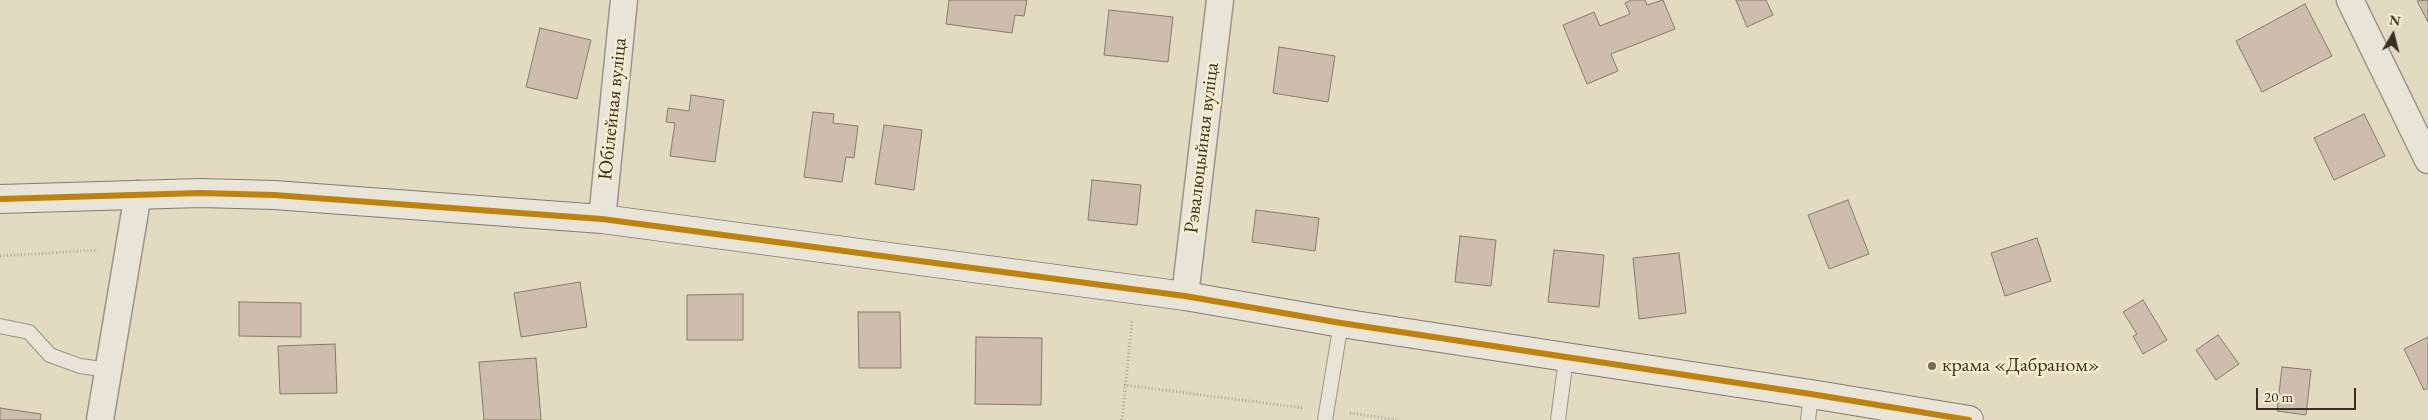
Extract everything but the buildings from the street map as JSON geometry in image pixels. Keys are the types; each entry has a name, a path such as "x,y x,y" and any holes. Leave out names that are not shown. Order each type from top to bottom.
{"main road":[{"path":"0,199 138,194 274,195 602,219 1185,296 1341,323 1566,358 1810,407 1969,420"}],"street":[{"name":"Юбілейная вуліца","path":"602,219 624,0"},
{"name":"Рэвалюцыйная вуліца","path":"1185,296 1220,0"},
{"path":"2350,0 2428,160"},
{"path":"100,420 138,194"}],"lane":[{"path":"1326,415 1341,323"},
{"path":"0,326 29,332 50,355 80,366 109,370"},
{"path":"1558,420 1566,358"}],"path":[{"path":"0,256 129,248"},
{"path":"1122,420 1124,385 1136,289"},
{"path":"1124,385 1326,415 1398,420"}],"transit line":[{"path":"0,199 200,193 274,195 602,219 1185,296 1341,323 1811,394 1969,420"}],"place":[{"name":"крама «Дабраном»","path":"1932,366"}]}
